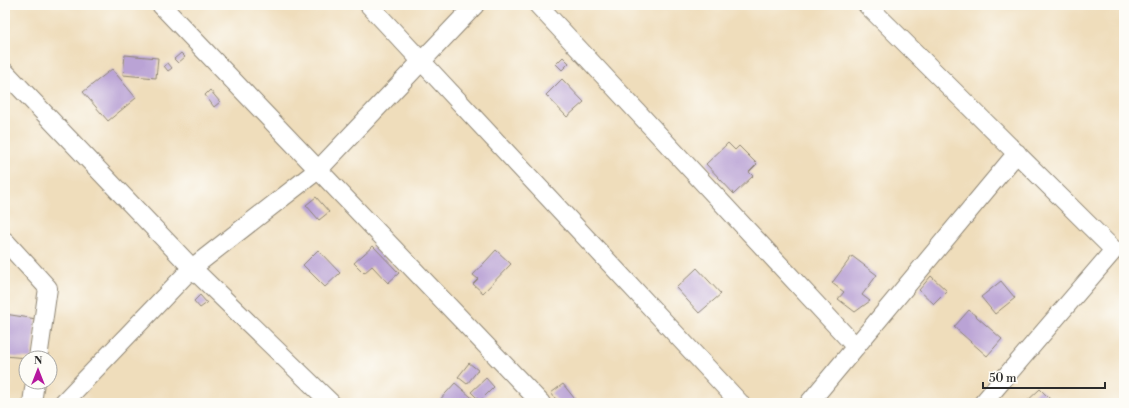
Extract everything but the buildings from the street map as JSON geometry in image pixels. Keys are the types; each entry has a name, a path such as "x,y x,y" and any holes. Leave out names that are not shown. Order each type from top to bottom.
{"street":[{"path":"161,5 541,403"},
{"path":"369,5 740,403"},
{"path":"63,403 192,268 319,169 475,5"},
{"path":"538,5 856,347"},
{"path":"867,5 1114,250 982,403"},
{"path":"5,72 192,268 331,403"},
{"path":"809,403 1017,153"},
{"path":"5,241 48,288 39,350"},
{"path":"32,403 34,390"}]}
